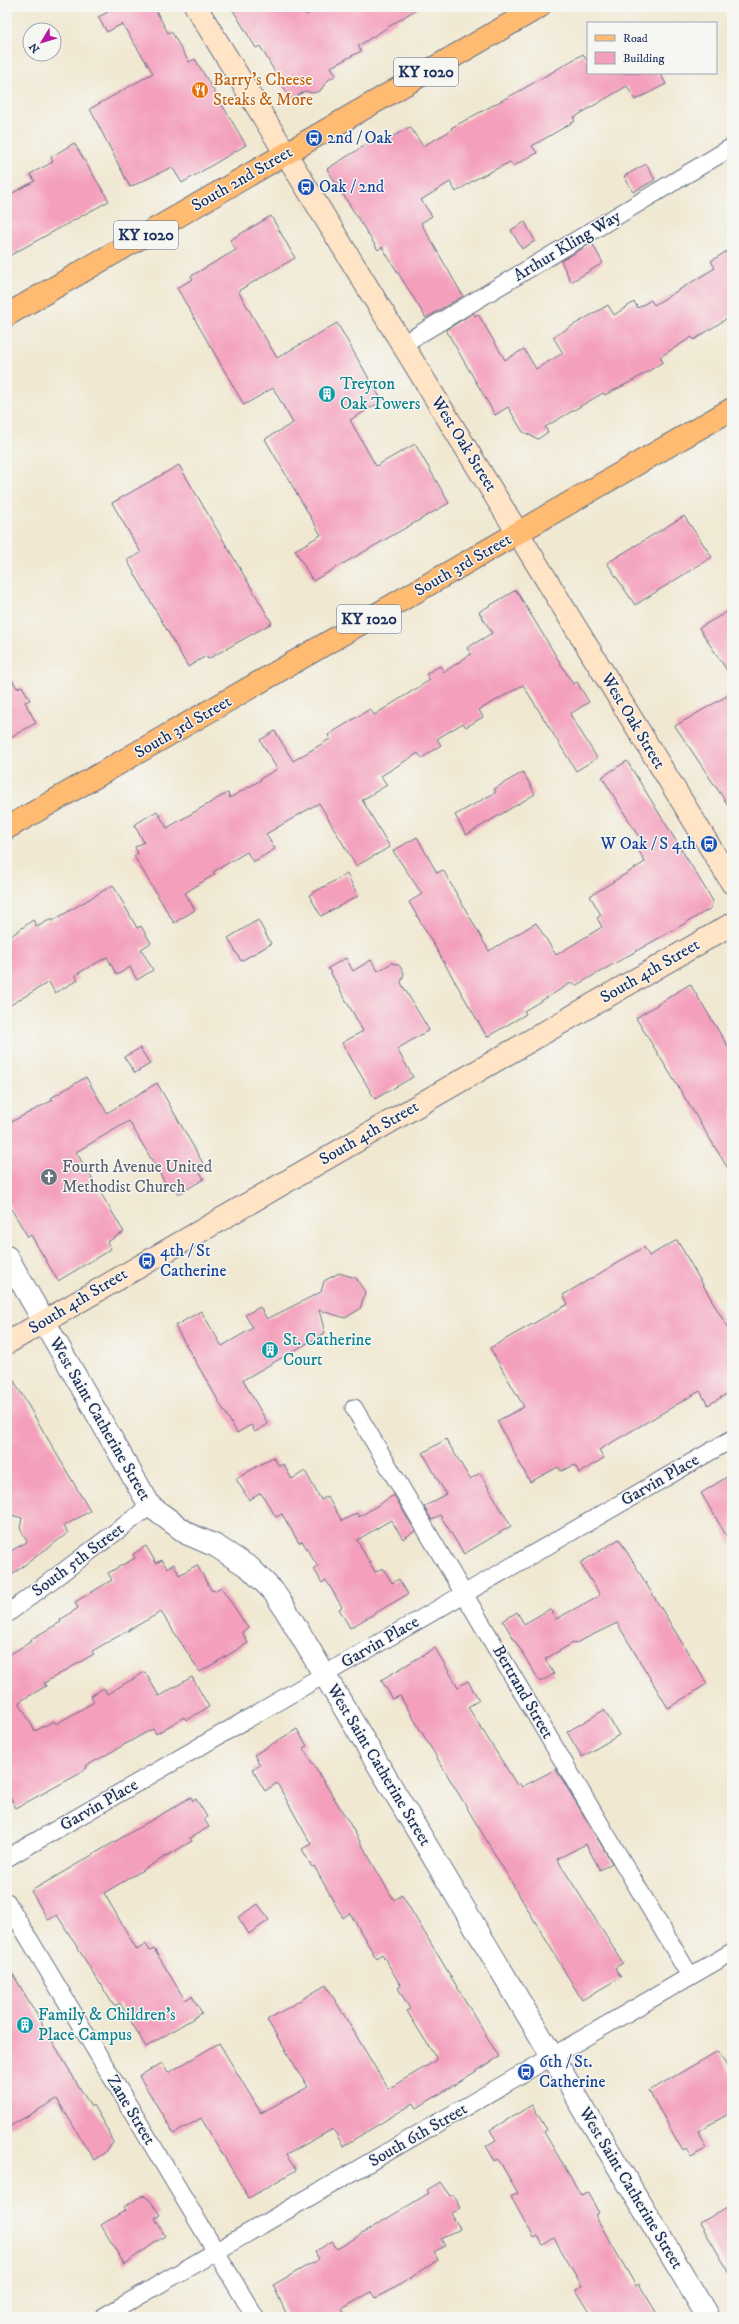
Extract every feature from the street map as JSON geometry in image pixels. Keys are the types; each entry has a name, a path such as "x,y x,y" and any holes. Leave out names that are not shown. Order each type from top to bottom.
{"main road":[{"name":"West Oak Street","path":"196,7 732,882"},
{"name":"South 2nd Street","path":"7,315 539,7"},
{"name":"South 3rd Street","path":"7,828 732,409"},
{"name":"South 4th Street","path":"7,1344 732,924"}],"street":[{"name":"Arthur Kling Way","path":"403,344 732,147"},
{"name":"West Saint Catherine Street","path":"7,1257 134,1475 150,1506 163,1514 171,1524 237,1558 262,1579 284,1607 554,2056 708,2317"},
{"name":"Bertrand Street","path":"354,1408 465,1593 690,1976"},
{"name":"Garvin Place","path":"7,1858 732,1439"},
{"name":"South 5th Street","path":"7,1614 150,1506"},
{"name":"Zane Street","path":"7,1902 255,2317"},
{"name":"South 6th Street","path":"103,2317 732,1952"}],"building":[{"path":"113,7 154,7 168,33 171,31 189,62 195,59 246,145 182,183 172,167 130,187 90,109 153,73 122,24 107,32 98,17 114,9"},
{"path":"231,7 301,7 306,15 320,7 420,7 358,46 361,51 331,67 336,75 327,81 320,91 312,93 305,91 291,100 260,46 256,48"},
{"path":"583,54 587,60 587,74 661,74 666,84 635,100 627,86 573,118 575,121 532,146 537,153 513,166 510,162 474,180 456,192 450,182 421,200 432,216 421,223 463,296 426,318 382,247 378,250 327,169 380,136 384,141 410,127 423,146 452,130 451,128"},
{"path":"74,143 109,201 7,257 7,196 35,181 30,174 53,162 51,157"},
{"path":"646,164 655,180 633,192 624,176"},
{"name":"Treyton Oak Towers","path":"271,216 295,258 238,291 277,358 337,323 382,401 350,420 376,466 415,444 449,503 313,581 295,550 321,535 265,439 293,423 273,388 244,405 177,288 193,279 191,276 236,250 230,240"},
{"path":"525,222 535,241 522,249 511,230"},
{"path":"592,243 603,263 571,282 561,261"},
{"path":"732,248 732,315 694,340 692,337 660,357 663,362 634,380 605,395 603,393 545,427 548,432 538,439 523,432 508,407 495,415 446,330 473,313 475,316 478,314 505,360 524,349 536,369 563,353 553,337 608,305 614,315 634,302 638,308 651,300 654,305 715,268 711,261"},
{"path":"179,465 272,623 208,659 206,656 188,667 127,560 141,553 112,503"},
{"path":"684,516 712,557 635,605 607,563"},
{"path":"516,590 573,684 577,682 589,702 570,714 597,758 576,771 523,685 479,710 483,717 466,727 463,723 437,739 441,745 422,758 418,753 381,776 387,785 362,800 390,847 356,866 319,803 266,834 275,849 253,862 247,852 213,872 215,874 185,893 195,910 174,923 134,856 138,853 135,847 144,842 134,825 157,811 167,828 220,797 228,793 230,798 261,780 260,779 277,769 260,740 275,731 293,761 330,739 328,735 370,709 374,715 430,680 426,674 440,666 444,672 471,654 467,648 492,633 479,612"},
{"path":"732,609 732,678 699,628"},
{"path":"7,671 17,688 22,686 30,700 25,702 36,723 7,739"},
{"path":"732,693 732,811 675,726"},
{"path":"627,761 713,901 710,909 575,986 573,982 524,1011 526,1014 487,1037 409,902 422,894 393,851 417,837 437,873 443,870 489,951 536,923 556,955 602,927 597,918 601,915 590,896 645,862 635,844 642,842 602,777"},
{"path":"523,772 535,794 466,835 455,815 496,792 494,789"},
{"path":"347,874 358,896 321,916 309,895"},
{"path":"113,885 137,928 141,926 151,943 141,949 153,970 137,980 130,967 117,975 107,957 75,975 78,980 55,993 49,982 7,1007 7,939 33,920 37,927 51,919 52,921"},
{"path":"258,920 271,944 241,961 228,938"},
{"path":"346,958 353,971 371,960 378,971 392,963 399,965 404,973 401,983 429,1030 397,1049 413,1077 375,1099 342,1043 363,1031 328,968"},
{"path":"690,984 732,1053 732,1175 636,1018"},
{"path":"140,1048 150,1064 135,1073 124,1057"},
{"name":"Fourth Avenue United Methodist Church","path":"86,1077 107,1113 157,1083 205,1167 199,1171 204,1179 179,1194 173,1184 168,1188 129,1121 76,1152 124,1232 107,1242 111,1249 58,1281 31,1235 28,1237 7,1202 7,1124 53,1100 51,1098"},
{"path":"677,1240 732,1335 732,1391 708,1405 700,1391 599,1450 604,1458 579,1473 575,1465 561,1471 558,1467 530,1482 497,1421 524,1407 490,1348 568,1304 563,1295 644,1247 649,1256"},
{"name":"St. Catherine Court","path":"339,1273 356,1278 365,1292 360,1309 345,1318 319,1310 325,1333 243,1380 268,1424 255,1432 251,1425 237,1433 175,1326 201,1311 222,1346 253,1328 245,1315 260,1307 267,1319 321,1292 324,1281"},
{"path":"7,1369 90,1511 64,1526 68,1533 7,1578 7,1553 27,1542 20,1528 22,1518 8,1514 11,1505 7,1498"},
{"path":"446,1439 470,1479 480,1473 511,1526 464,1554 440,1515 432,1520 424,1507 446,1494 423,1453"},
{"path":"273,1457 279,1466 283,1464 292,1479 305,1471 321,1500 327,1496 342,1521 357,1513 359,1517 394,1495 415,1531 403,1539 391,1520 357,1540 375,1572 383,1568 392,1583 399,1579 408,1594 350,1628 339,1609 342,1607 326,1580 322,1583 314,1569 318,1567 302,1541 299,1543 282,1514 276,1517 261,1493 249,1500 236,1479"},
{"path":"732,1474 732,1545 701,1493"},
{"path":"619,1539 707,1684 668,1708 617,1623 574,1644 573,1643 545,1659 554,1674 540,1682 503,1621 517,1612 524,1624 550,1609 556,1619 600,1595 580,1563"},
{"path":"146,1546 156,1563 162,1560 167,1568 174,1564 179,1575 197,1565 211,1590 215,1591 221,1587 248,1628 242,1632 248,1643 200,1672 161,1612 92,1651 94,1654 44,1683 46,1686 19,1702 35,1731 54,1721 56,1724 94,1702 91,1696 104,1688 107,1694 145,1672 159,1696 192,1677 209,1707 186,1720 184,1717 156,1734 153,1729 147,1732 86,1766 87,1768 79,1774 16,1808 7,1792 7,1656 32,1641 31,1639 61,1622 60,1620 78,1608 75,1602 112,1580 108,1573 135,1558 133,1554"},
{"path":"435,1648 458,1687 468,1681 479,1700 468,1707 517,1785 519,1783 522,1787 556,1769 612,1863 600,1870 586,1844 557,1859 623,1963 615,1968 621,1977 582,2000 400,1696 393,1699 381,1680"},
{"path":"604,1710 619,1735 582,1757 567,1732"},
{"path":"297,1729 307,1746 303,1748 350,1824 394,1900 402,1895 499,2057 417,2108 414,2103 343,2146 333,2129 286,2155 296,2170 249,2198 201,2118 174,2134 139,2076 162,2063 168,2073 219,2043 261,2113 308,2087 267,2020 326,1985 388,2089 435,2061 436,2058 407,2011 410,2009 398,1988 401,1986 382,1954 376,1958 350,1913 343,1918 314,1866 312,1867 302,1849 311,1844 277,1783 265,1791 252,1769 260,1765 254,1755"},
{"path":"191,1797 193,1801 196,1799 207,1817 204,1819 209,1827 190,1838 192,1841 104,1893 137,1950 146,1944 150,1951 154,1949 185,2000 192,1996 202,2013 146,2047 120,2003 114,2006 57,1915 48,1920 31,1891"},
{"path":"258,1904 269,1920 249,1934 238,1917"},
{"name":"Family & Children’s Place Campus","path":"7,1964 91,2107 93,2105 111,2136 113,2143 104,2153 94,2160 57,2099 7,2128"},
{"path":"718,2051 732,2075 732,2112 698,2131 707,2148 691,2157 686,2149 683,2151 649,2091"},
{"path":"532,2105 547,2130 544,2132 581,2195 587,2192 599,2213 595,2215 612,2245 636,2286 639,2284 659,2317 593,2317 576,2290 582,2286 554,2238 543,2245 538,2236 534,2238 511,2197 518,2193 498,2159 495,2161 486,2146 496,2140 490,2130"},
{"path":"440,2182 450,2196 453,2194 461,2208 451,2214 460,2228 441,2239 445,2246 434,2252 438,2260 398,2286 375,2298 371,2292 342,2309 347,2317 292,2317 286,2313 273,2285 319,2259 315,2252 332,2241 337,2249 429,2193 427,2190"},
{"path":"143,2195 150,2200 160,2215 155,2218 165,2236 124,2264 101,2225 126,2210 124,2207"},
{"path":"732,2204 732,2277 700,2223"}],"place":[{"name":"Barry's Cheese Steaks & More","path":"200,90"},
{"name":"2nd / Oak","path":"314,138"},
{"name":"Oak / 2nd","path":"306,187"},
{"name":"Treyton Oak Towers","path":"327,394"},
{"name":"W Oak / S 4th","path":"709,844"},
{"name":"Fourth Avenue United Methodist Church","path":"49,1177"},
{"name":"4th / St Catherine","path":"147,1261"},
{"name":"St. Catherine Court","path":"270,1350"},
{"name":"Family & Children’s Place Campus","path":"25,2025"},
{"name":"6th / St. Catherine","path":"526,2072"}]}
